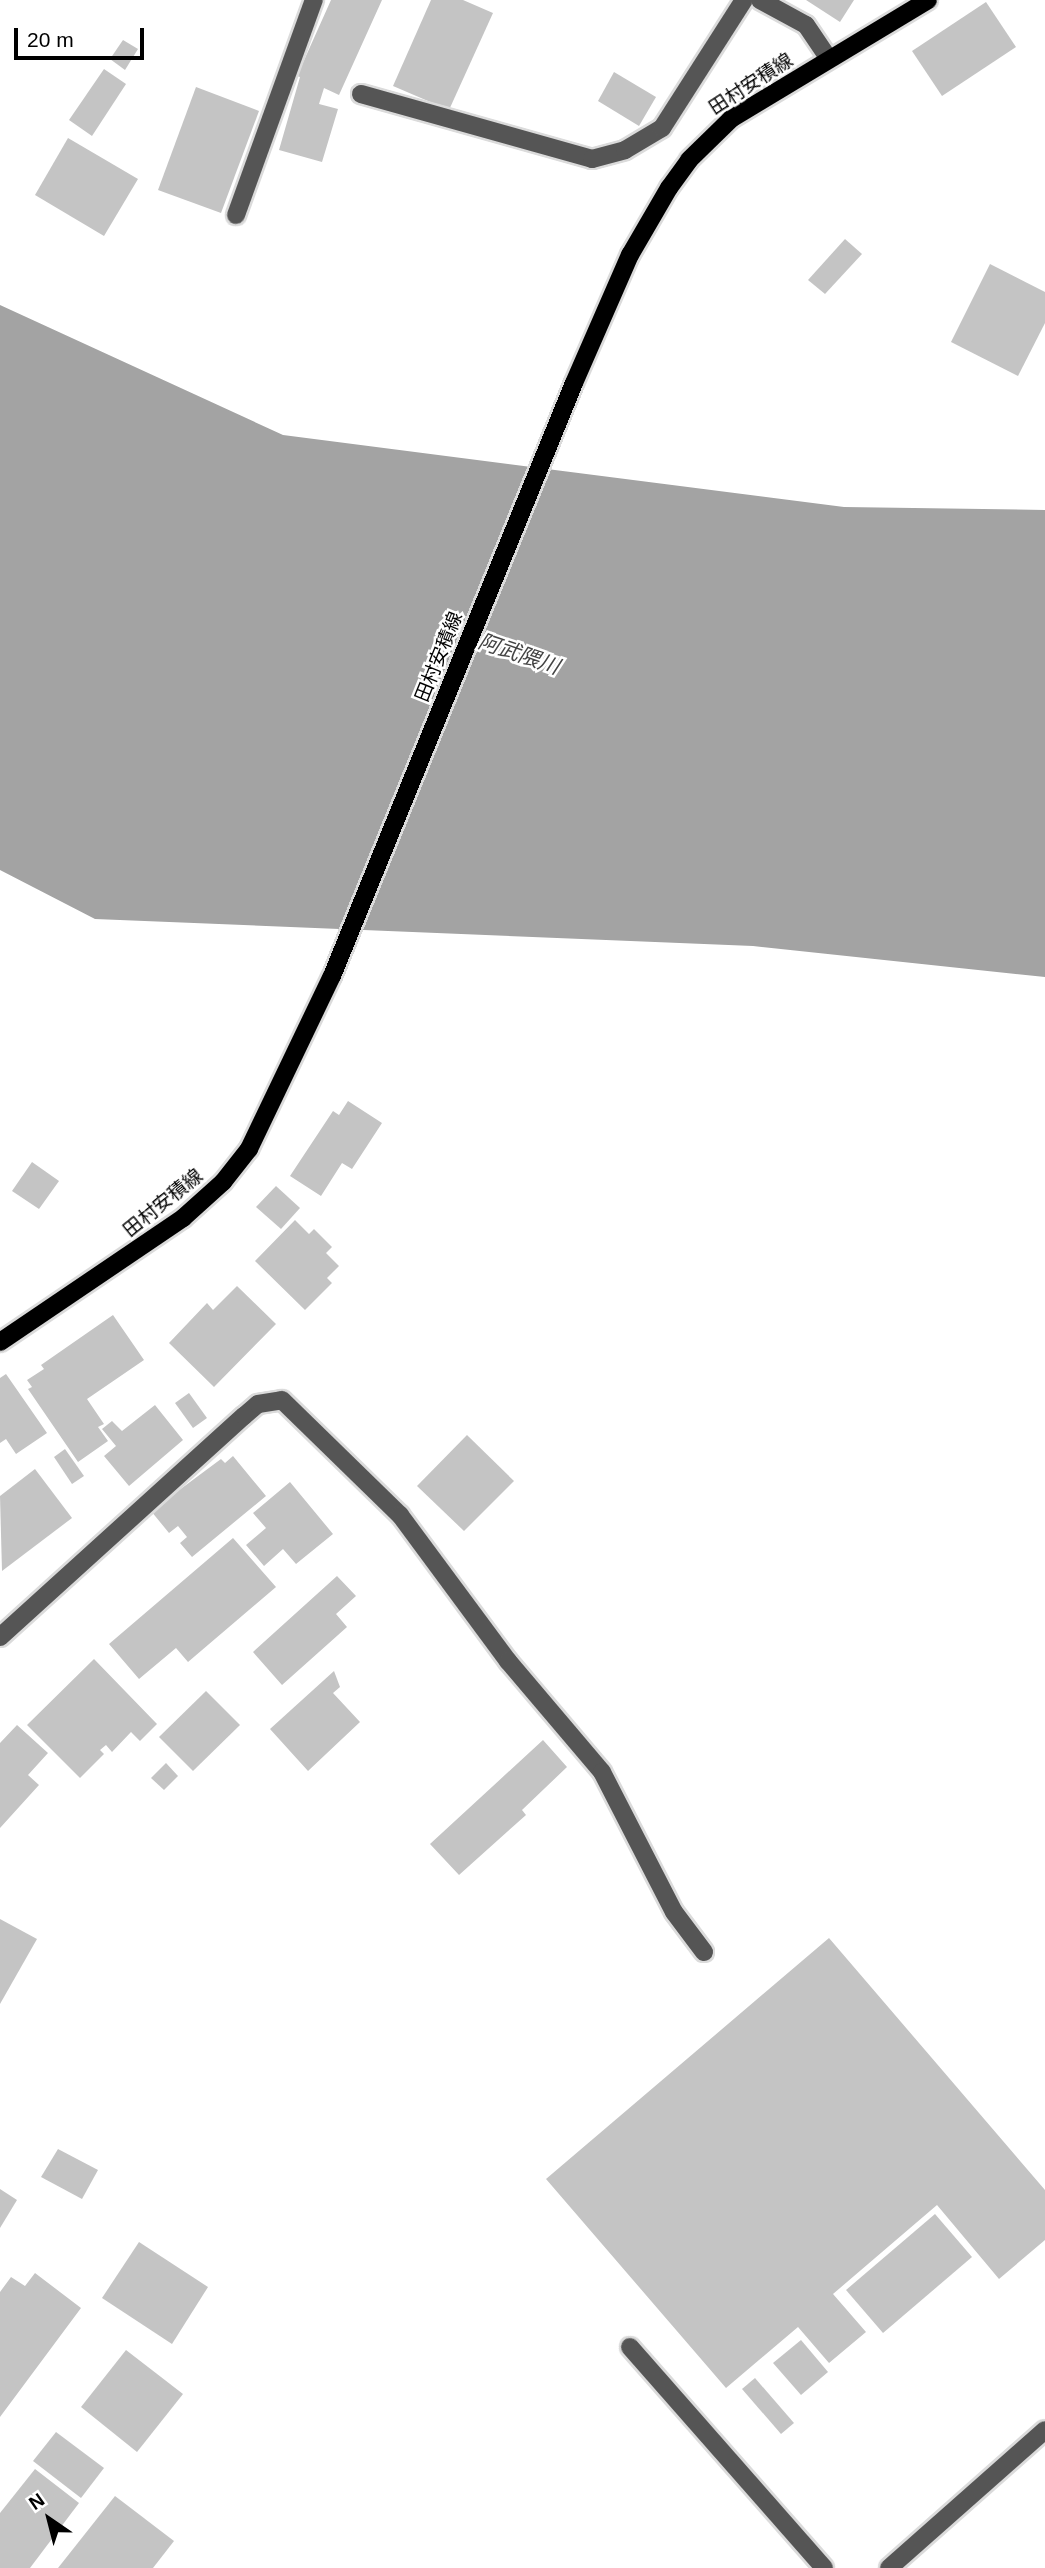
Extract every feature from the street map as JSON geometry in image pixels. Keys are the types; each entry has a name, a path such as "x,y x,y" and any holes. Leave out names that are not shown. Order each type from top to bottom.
{"main road":[{"name":"田村安積線","path":"0,1342 117,1266 183,1218 223,1182 249,1149 332,976 574,383 630,255 689,160 731,120 928,0"}],"street":[{"path":"236,215 314,0"},
{"path":"361,94 576,157 600,157 633,146 662,128 744,0"},
{"path":"760,0 806,25 829,59"},
{"path":"0,1637 258,1404 282,1400 400,1516 509,1661 602,1772 674,1912 704,1952"},
{"path":"630,2347 824,2568"},
{"path":"889,2568 1045,2430"}],"water":[{"name":"阿武隈川","path":"0,305 283,435 844,507 1045,510 1045,977 753,946 95,919 0,870"}],"building":[{"path":"331,0 382,0 339,95 324,88 319,104 338,109 322,162 279,150 300,77 297,76"},
{"path":"431,0 463,0 493,13 449,110 393,86"},
{"path":"806,0 854,0 840,22"},
{"path":"986,2 1016,47 942,96 912,51"},
{"path":"123,40 138,49 125,70 110,59"},
{"path":"104,69 126,84 92,136 69,120"},
{"path":"614,72 656,97 639,126 598,101"},
{"path":"196,87 259,111 221,213 158,190"},
{"path":"68,138 138,179 104,236 35,195"},
{"path":"845,239 862,254 825,294 808,280"},
{"path":"990,264 1045,292 1045,323 1018,376 951,342"},
{"path":"348,1101 382,1123 352,1169 342,1163 321,1196 290,1176 333,1111 339,1115"},
{"path":"32,1162 59,1181 39,1209 12,1191"},
{"path":"276,1186 300,1208 281,1229 256,1207"},
{"path":"295,1220 309,1234 314,1229 332,1247 326,1253 339,1266 327,1278 332,1283 305,1310 255,1261"},
{"path":"237,1286 276,1324 214,1387 169,1343 207,1303 213,1310"},
{"path":"113,1315 144,1360 87,1399 104,1424 98,1427 108,1441 78,1462 28,1389 32,1387 27,1380 44,1369 41,1365"},
{"path":"6,1374 47,1433 16,1454 6,1439 0,1443 0,1378"},
{"path":"189,1393 207,1418 193,1428 175,1403"},
{"path":"155,1405 183,1440 129,1486 104,1456 116,1446 102,1429 112,1421 122,1431"},
{"path":"467,1435 514,1481 464,1531 417,1486"},
{"path":"65,1449 84,1476 72,1484 54,1457"},
{"path":"233,1456 266,1496 192,1557 180,1543 187,1537 178,1526 169,1533 151,1511 221,1459 225,1463"},
{"path":"35,1469 72,1518 2,1571 0,1496"},
{"path":"290,1482 333,1534 296,1564 283,1549 264,1566 246,1545 266,1528 253,1513"},
{"path":"233,1538 276,1587 188,1662 176,1648 139,1679 109,1644"},
{"path":"337,1576 356,1596 336,1614 347,1627 282,1685 253,1652"},
{"path":"94,1659 157,1724 140,1741 131,1732 112,1752 106,1745 100,1750 104,1754 80,1778 27,1725"},
{"path":"334,1671 340,1687 333,1693 360,1722 308,1771 270,1729"},
{"path":"206,1691 240,1725 193,1771 159,1737"},
{"path":"17,1725 48,1753 28,1775 39,1785 0,1828 0,1743"},
{"path":"543,1740 567,1767 522,1810 526,1815 459,1875 430,1844"},
{"path":"166,1763 178,1776 164,1790 151,1778"},
{"path":"0,1919 37,1939 0,2004"},
{"path":"829,1938 1045,2190 1045,2240 999,2279 937,2205 833,2294 866,2332 829,2363 798,2327 726,2388 546,2179"},
{"path":"58,2149 98,2170 82,2199 41,2177"},
{"path":"0,2189 17,2200 0,2228"},
{"path":"935,2214 972,2257 883,2333 846,2290"},
{"path":"139,2242 208,2287 172,2344 102,2298"},
{"path":"35,2273 81,2308 0,2417 0,2292 11,2277 25,2286"},
{"path":"801,2340 828,2372 801,2395 773,2363"},
{"path":"126,2350 183,2394 137,2452 81,2407"},
{"path":"755,2378 794,2423 781,2434 742,2389"},
{"path":"56,2432 104,2468 81,2498 33,2461"},
{"path":"35,2469 79,2503 30,2568 0,2568 0,2513"},
{"path":"115,2496 174,2541 153,2568 58,2568"}]}
